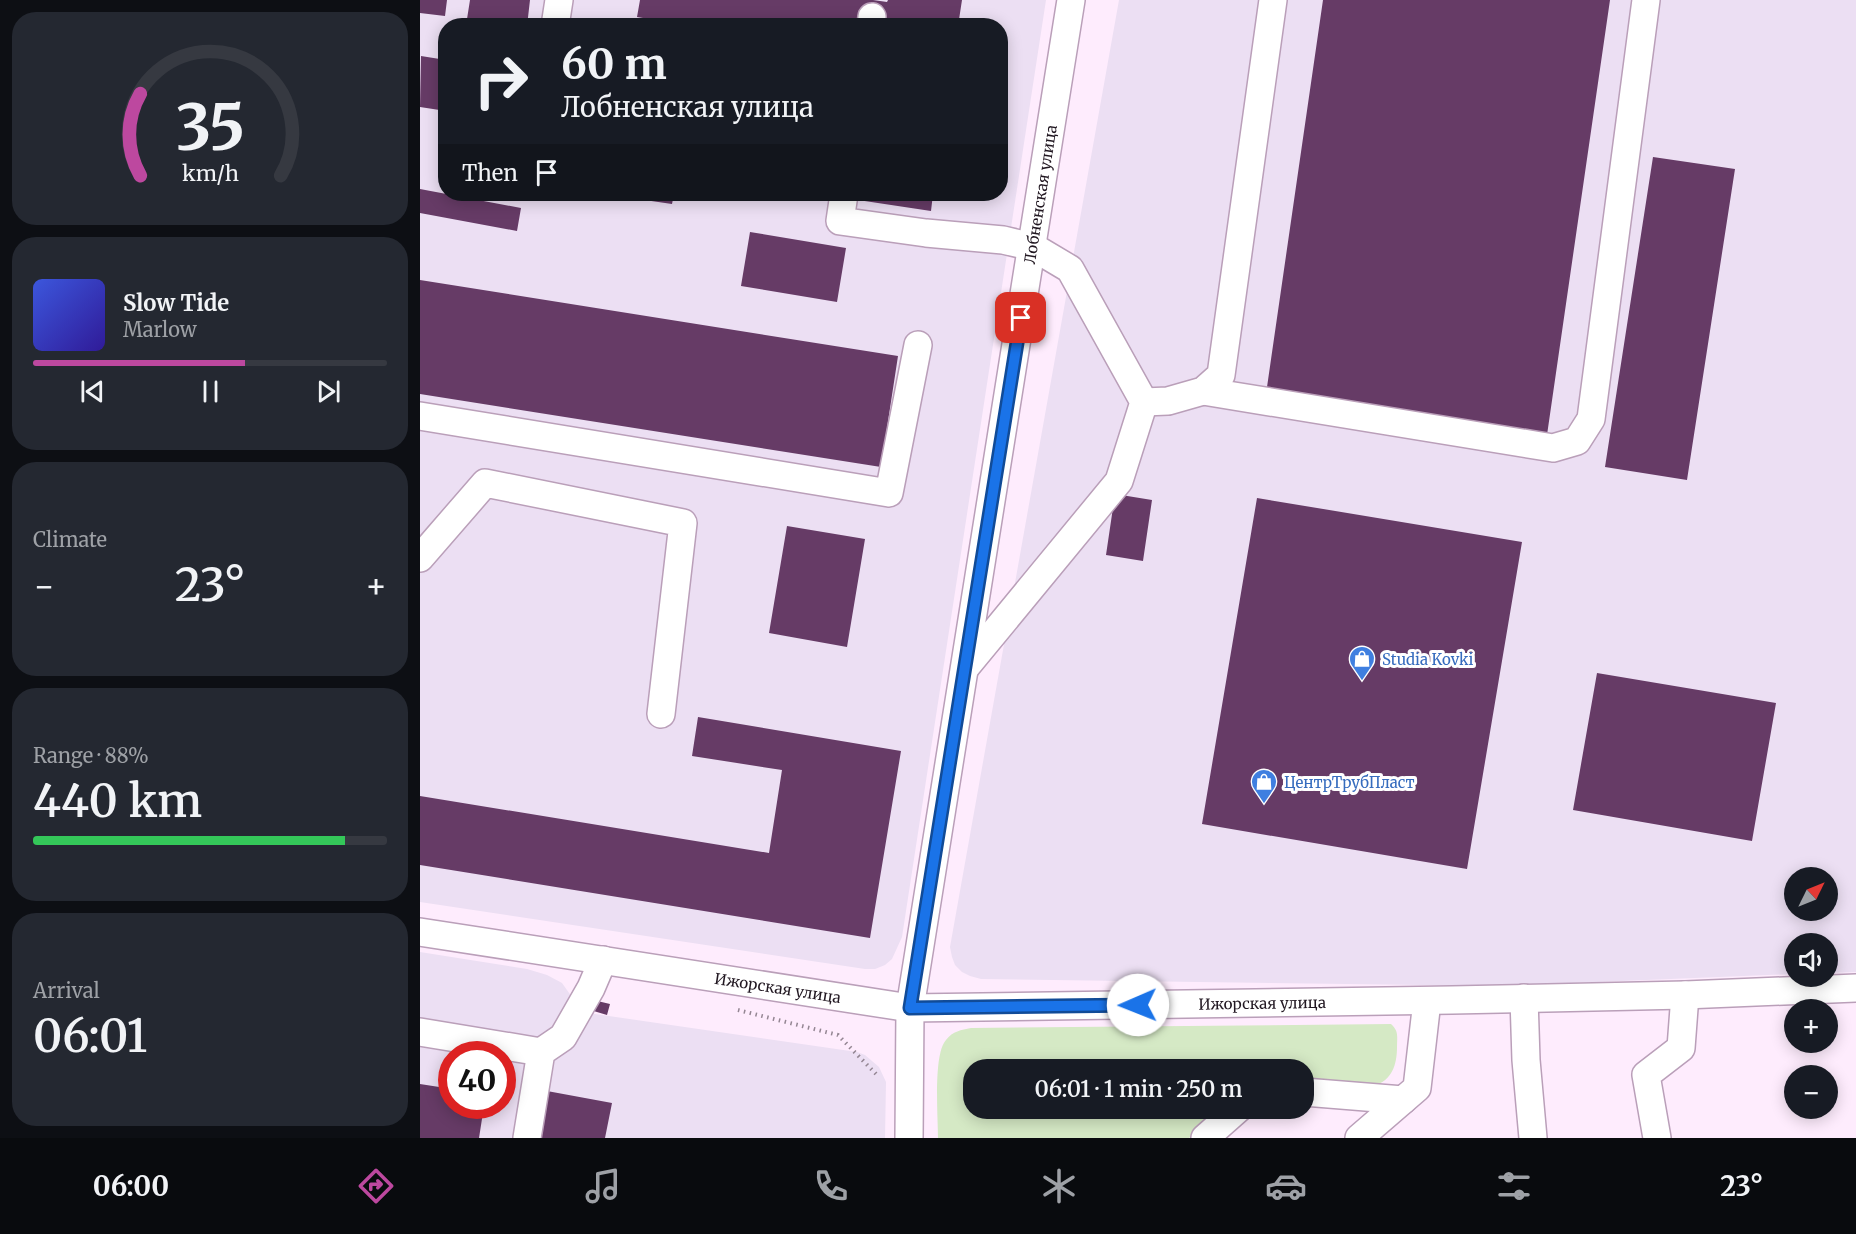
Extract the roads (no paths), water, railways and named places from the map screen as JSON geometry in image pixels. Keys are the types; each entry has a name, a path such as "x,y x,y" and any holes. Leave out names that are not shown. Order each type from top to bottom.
{"street":[{"path":"556,18 559,0"},
{"name":"Лобненская улица","path":"909,1138 910,1008 1071,0"},
{"path":"1203,391 1221,375 1273,0"},
{"path":"1144,402 1168,401 1203,391 1553,448 1577,441 1591,419 1646,0"},
{"path":"843,201 840,222 1003,240 1033,247 1070,269 1144,402 1119,481 964,669"},
{"path":"420,416 889,493 918,345"},
{"path":"420,558 485,483 683,523 661,714"},
{"name":"Ижорская улица","path":"420,932 910,1008 1427,1001 1685,995 1856,988"},
{"path":"428,1037 541,1052 563,1037 591,988 603,960"},
{"path":"1657,1138 1646,1075 1681,1048 1685,995"},
{"path":"1524,998 1533,1138"},
{"path":"1359,1138 1417,1088 1427,1001"},
{"path":"527,1138 541,1052"},
{"path":"1314,1093 1403,1100"},
{"path":"1205,1138 1227,1119"}],"place":[{"name":"Studia Kovki","path":"1362,682"},
{"name":"ЦентрТрубПласт","path":"1264,805"}]}
